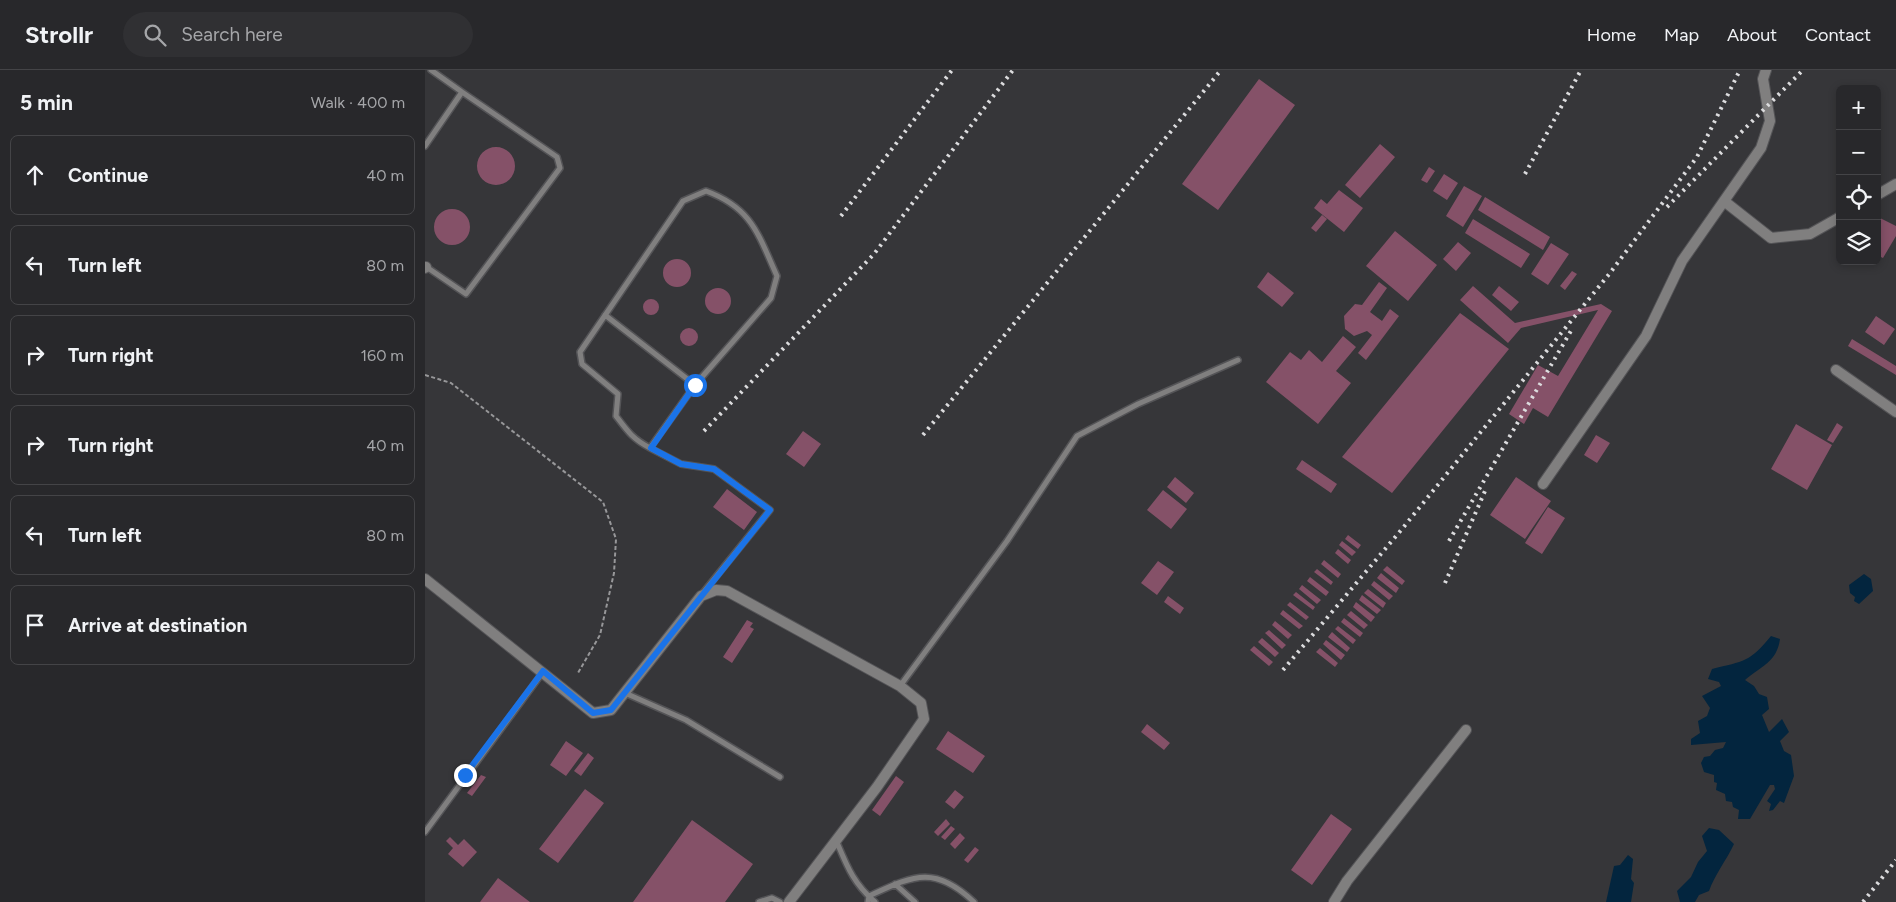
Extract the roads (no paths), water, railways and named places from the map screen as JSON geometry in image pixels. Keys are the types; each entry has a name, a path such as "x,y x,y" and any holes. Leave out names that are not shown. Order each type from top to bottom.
{"street":[{"path":"1543,484 1646,336 1682,261 1761,148 1770,120 1763,79 1766,70"},
{"path":"1881,193 1896,184"},
{"path":"1724,201 1771,238 1810,234 1836,219"},
{"path":"1835,370 1896,412"},
{"path":"425,579 543,671 593,713 611,710 701,596 716,590 727,590 900,686 921,703 924,719 877,787 789,902"},
{"path":"1335,902 1347,881 1466,730"}],"lane":[{"path":"425,267 466,294 559,168 557,157 431,70"},
{"path":"425,146 462,92"},
{"path":"651,448 695,385 771,298 777,276 752,223 727,199 706,191 683,201 580,352 582,364 618,394 616,416 635,440 681,464 714,469 770,510 701,596"},
{"path":"605,315 695,385"},
{"path":"900,686 1007,541 1077,436 1138,404 1238,360"},
{"path":"425,832 543,671"},
{"path":"625,693 686,720 780,778"},
{"path":"836,840 852,878 868,899 875,902"},
{"path":"868,899 895,884 924,876 936,878 962,891 974,902"},
{"path":"895,884 915,902"},
{"path":"759,902 771,898 780,902"}],"water":[{"path":"1864,574 1871,579 1873,591 1859,604 1854,601 1855,597 1850,593 1849,585"},
{"path":"1771,636 1780,639 1776,653 1767,663 1745,680 1754,686 1759,694 1767,697 1769,709 1762,715 1769,732 1782,719 1789,732 1780,741 1784,751 1791,755 1794,776 1784,803 1780,801 1773,810 1769,811 1771,804 1767,801 1775,789 1774,785 1770,785 1750,819 1738,819 1739,810 1733,807 1732,802 1726,801 1725,794 1716,790 1717,783 1714,782 1714,775 1704,772 1701,763 1704,757 1710,756 1715,750 1723,748 1726,742 1691,745 1691,739 1700,733 1698,721 1707,716 1710,708 1702,696 1721,686 1719,682 1708,679 1712,669 1752,656"},
{"path":"1709,828 1719,830 1734,844 1709,891 1699,895 1695,902 1680,902 1677,891 1691,877 1698,862 1707,851 1702,836"},
{"path":"1628,855 1633,859 1631,879 1634,883 1631,902 1606,902 1614,866 1620,865"}],"railway":[{"path":"841,216 952,70"},
{"path":"704,431 874,254 1013,70"},
{"path":"923,435 1221,70"},
{"path":"1525,174 1581,70"},
{"path":"1283,670 1402,529 1610,273 1697,157 1740,70"},
{"path":"1667,207 1803,70"},
{"path":"1449,541 1572,329"},
{"path":"1445,583 1485,491"},
{"path":"1863,902 1896,860"}]}
